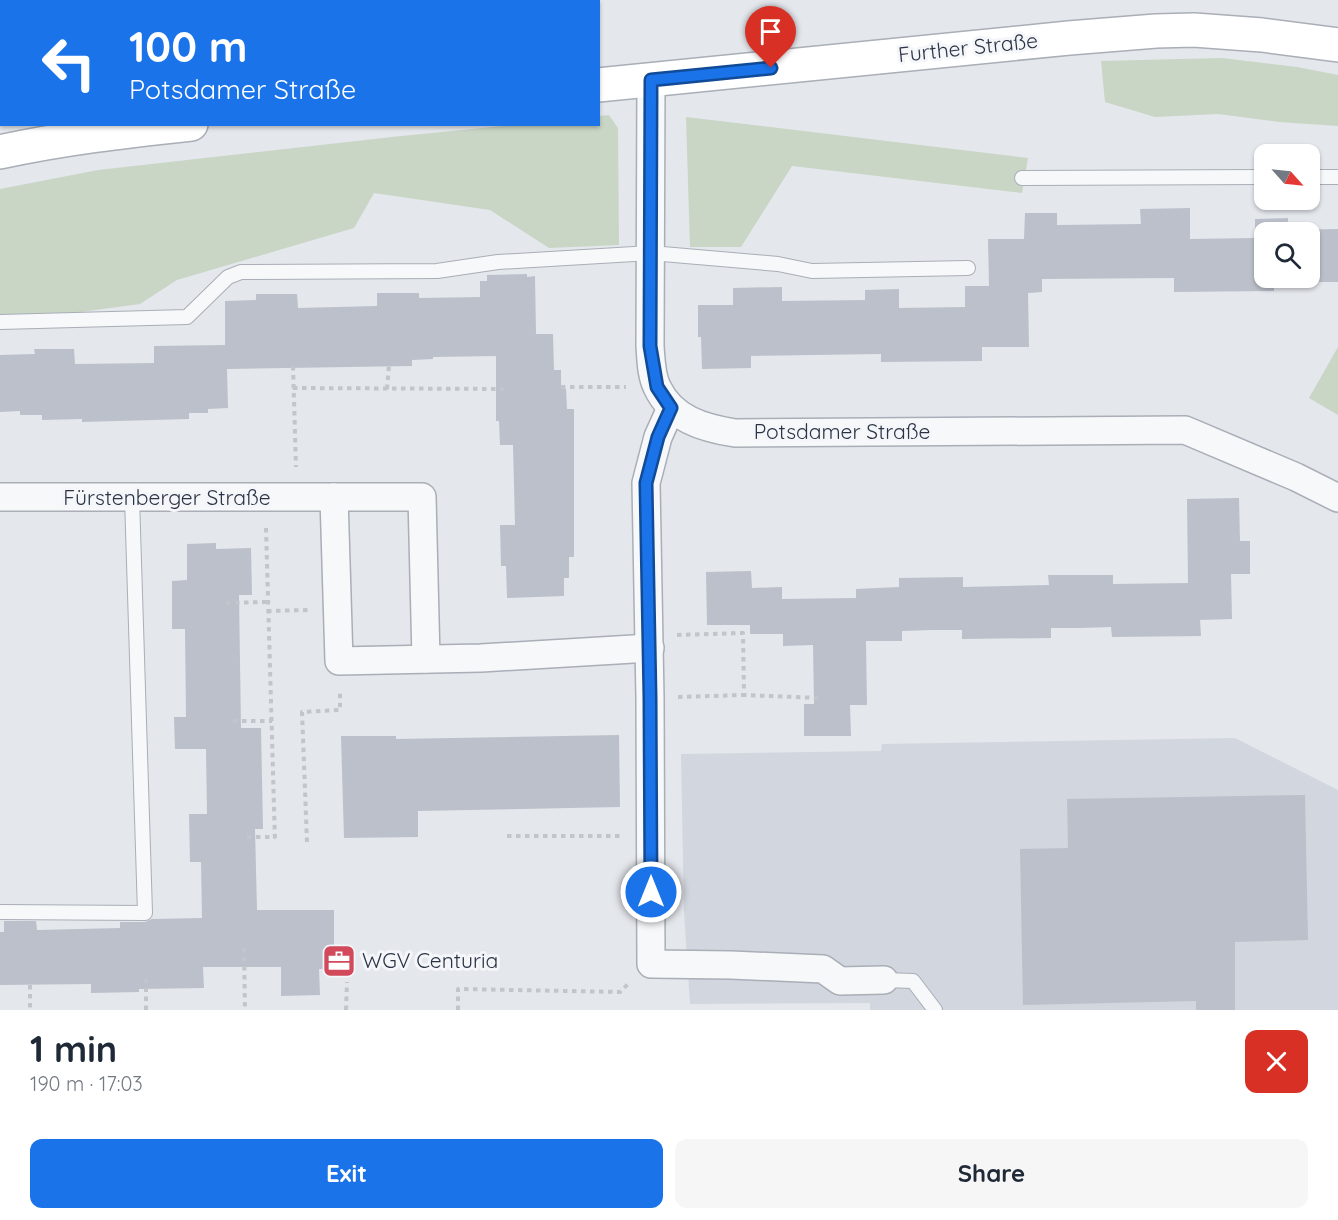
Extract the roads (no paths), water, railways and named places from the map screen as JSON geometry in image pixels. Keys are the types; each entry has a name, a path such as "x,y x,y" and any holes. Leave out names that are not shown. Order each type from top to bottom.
{"street":[{"name":"Further Straße","path":"600,85 1156,31 1204,30 1338,45"},
{"path":"651,80 650,346 664,398 658,437 646,483 651,964 823,969 840,981 884,980"},
{"path":"0,152 129,130 170,126"},
{"name":"Potsdamer Straße","path":"664,398 691,422 735,433 1185,430 1296,477 1338,498"},
{"name":"Fürstenberger Straße","path":"0,497 422,497 426,659"},
{"path":"334,497 339,661 481,658 649,642"}],"lane":[{"path":"1022,178 1254,177"},
{"path":"1320,177 1338,177"},
{"path":"0,322 187,317 228,277 241,272 437,271 498,262 651,253 778,264 812,271 968,267"},
{"path":"0,912 146,913 132,498"},
{"path":"884,980 912,981 935,1010"}],"place":[{"name":"WGV Centuria","path":"339,961"}]}
